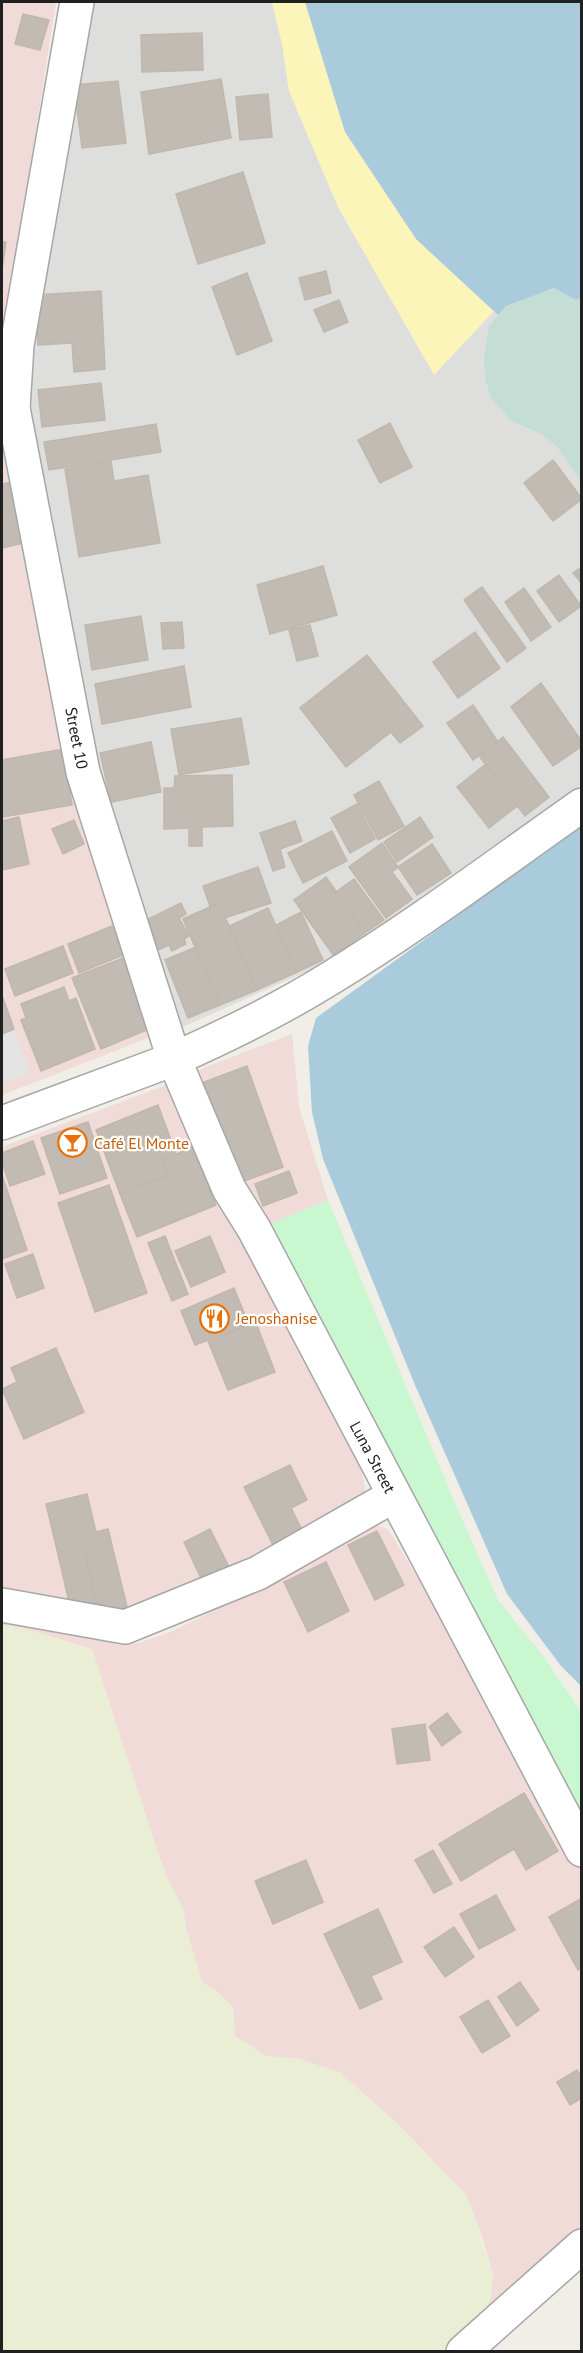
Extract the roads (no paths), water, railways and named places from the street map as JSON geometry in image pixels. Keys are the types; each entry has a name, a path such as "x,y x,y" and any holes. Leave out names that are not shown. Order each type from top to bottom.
{"street":[{"name":"Street 10","path":"77,2 7,409 83,772 174,1059"},
{"path":"2,1123 174,1059 226,1036 328,980 381,946 582,805"},
{"name":"Luna Street","path":"174,1059 229,1189 254,1229 582,1850"},
{"path":"2,1605 125,1627 258,1573 393,1496"},
{"path":"463,2352 582,2246"}],"place":[{"name":"Café El Monte","path":"73,1143"},
{"name":"Jenoshanise","path":"215,1318"}]}
